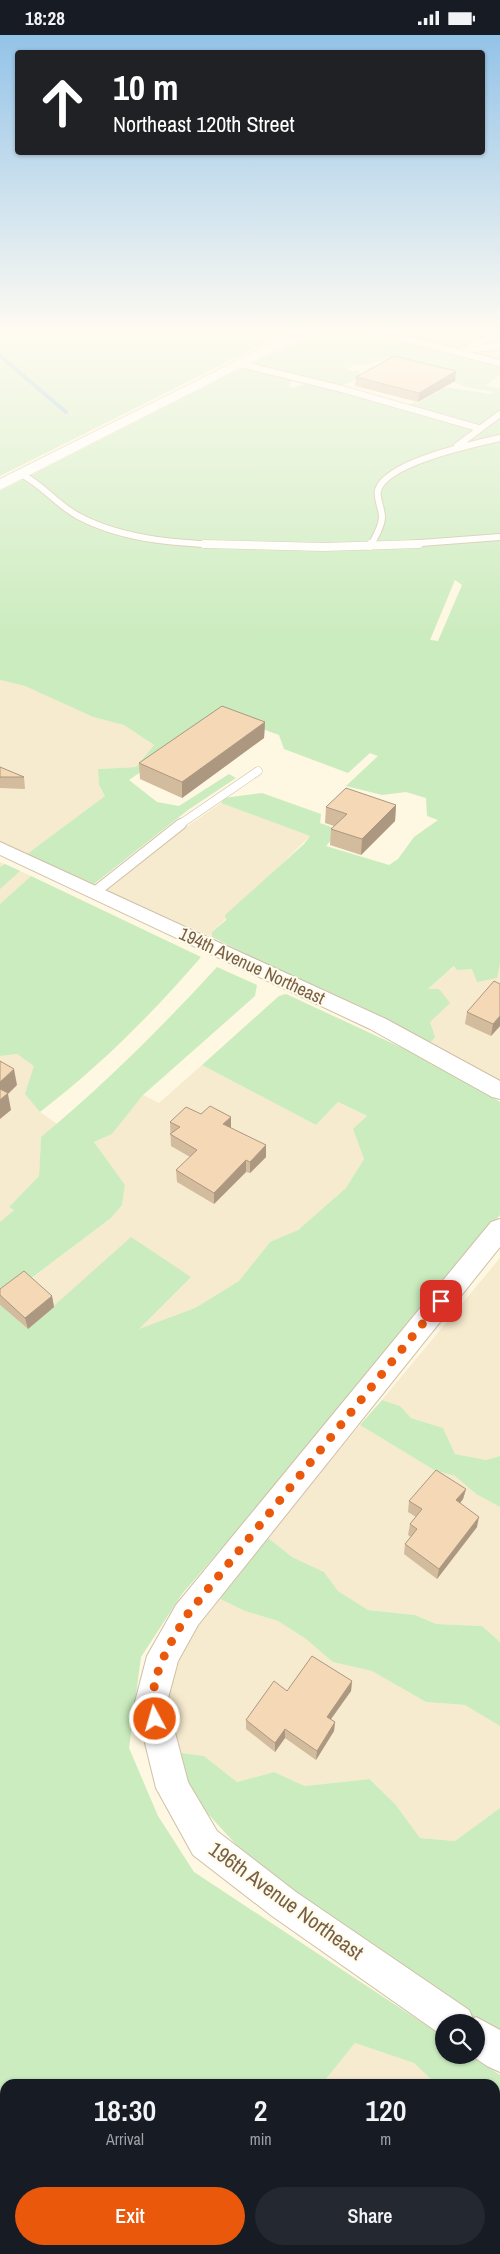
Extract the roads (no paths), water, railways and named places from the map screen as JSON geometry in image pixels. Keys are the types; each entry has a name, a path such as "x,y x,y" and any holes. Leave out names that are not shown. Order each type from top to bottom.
{"street":[{"path":"0,485 106,432"},
{"name":"194th Avenue Northeast","path":"0,848 378,1024 500,1091"},
{"name":"196th Avenue Northeast","path":"443,2014 284,1904 205,1843 173,1788 151,1702 163,1656 187,1615 500,1229"},
{"path":"485,2042 500,2053"}],"lane":[{"path":"456,447 474,432"},
{"path":"370,546 382,517 378,497 379,487 391,475 407,466 456,447 500,437"},
{"path":"21,474 33,479 59,503 86,521 124,534 154,541 187,544 308,547 370,546 500,537"},
{"path":"94,892 148,848 232,786 258,771"}]}
